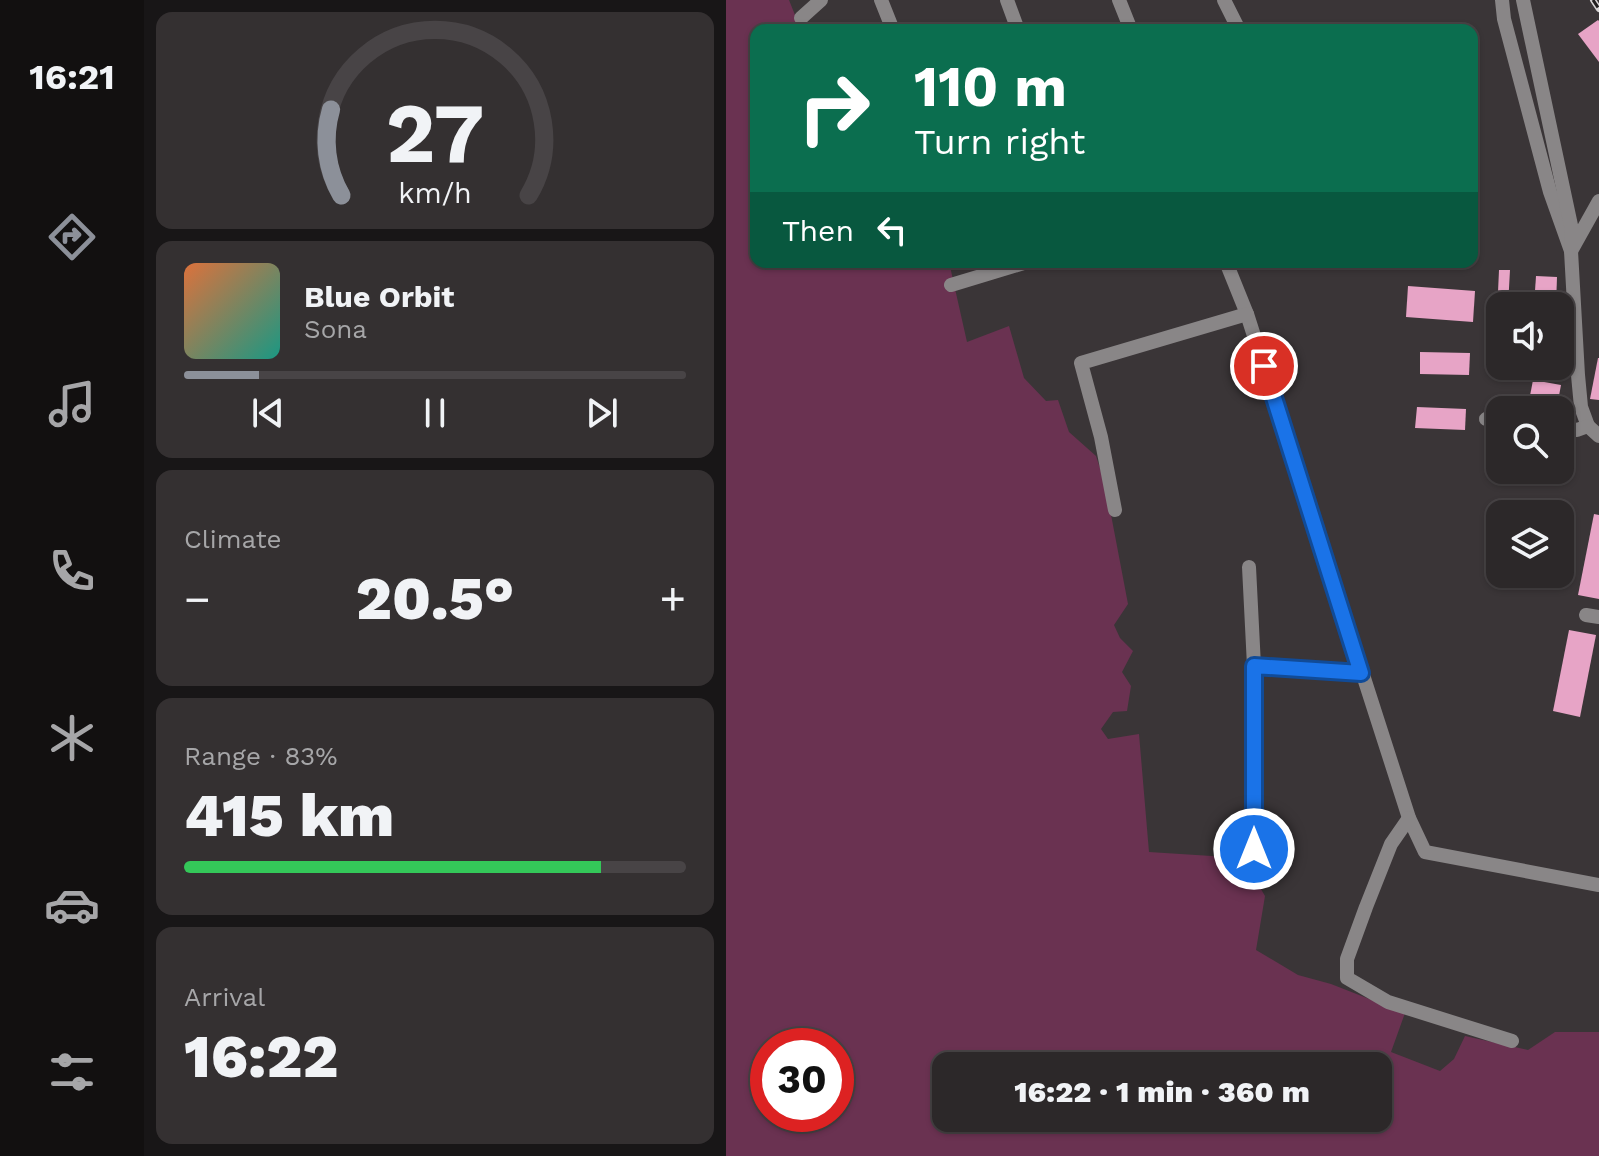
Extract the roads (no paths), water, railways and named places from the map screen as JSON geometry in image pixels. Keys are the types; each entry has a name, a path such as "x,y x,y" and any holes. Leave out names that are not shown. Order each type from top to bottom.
{"street":[{"path":"801,18 821,0"},
{"path":"881,0 891,24"},
{"path":"1007,0 1016,24"},
{"path":"1119,0 1129,24"},
{"path":"1224,0 1236,24"},
{"path":"1502,0 1504,19 1550,192 1571,251"},
{"path":"1523,0 1572,230 1581,407 1593,431"},
{"path":"1571,251 1599,201"},
{"path":"951,285 1007,268"},
{"path":"1228,268 1247,314 1409,818 1425,852 1599,885"},
{"path":"1115,510 1101,437 1081,363 1247,314"},
{"path":"1249,567 1254,666 1254,849"},
{"path":"1254,666 1361,673"},
{"path":"1409,818 1391,844 1366,907 1347,959 1347,978 1388,1002 1512,1041"}],"railway":[{"path":"1593,0 1599,9"}]}
